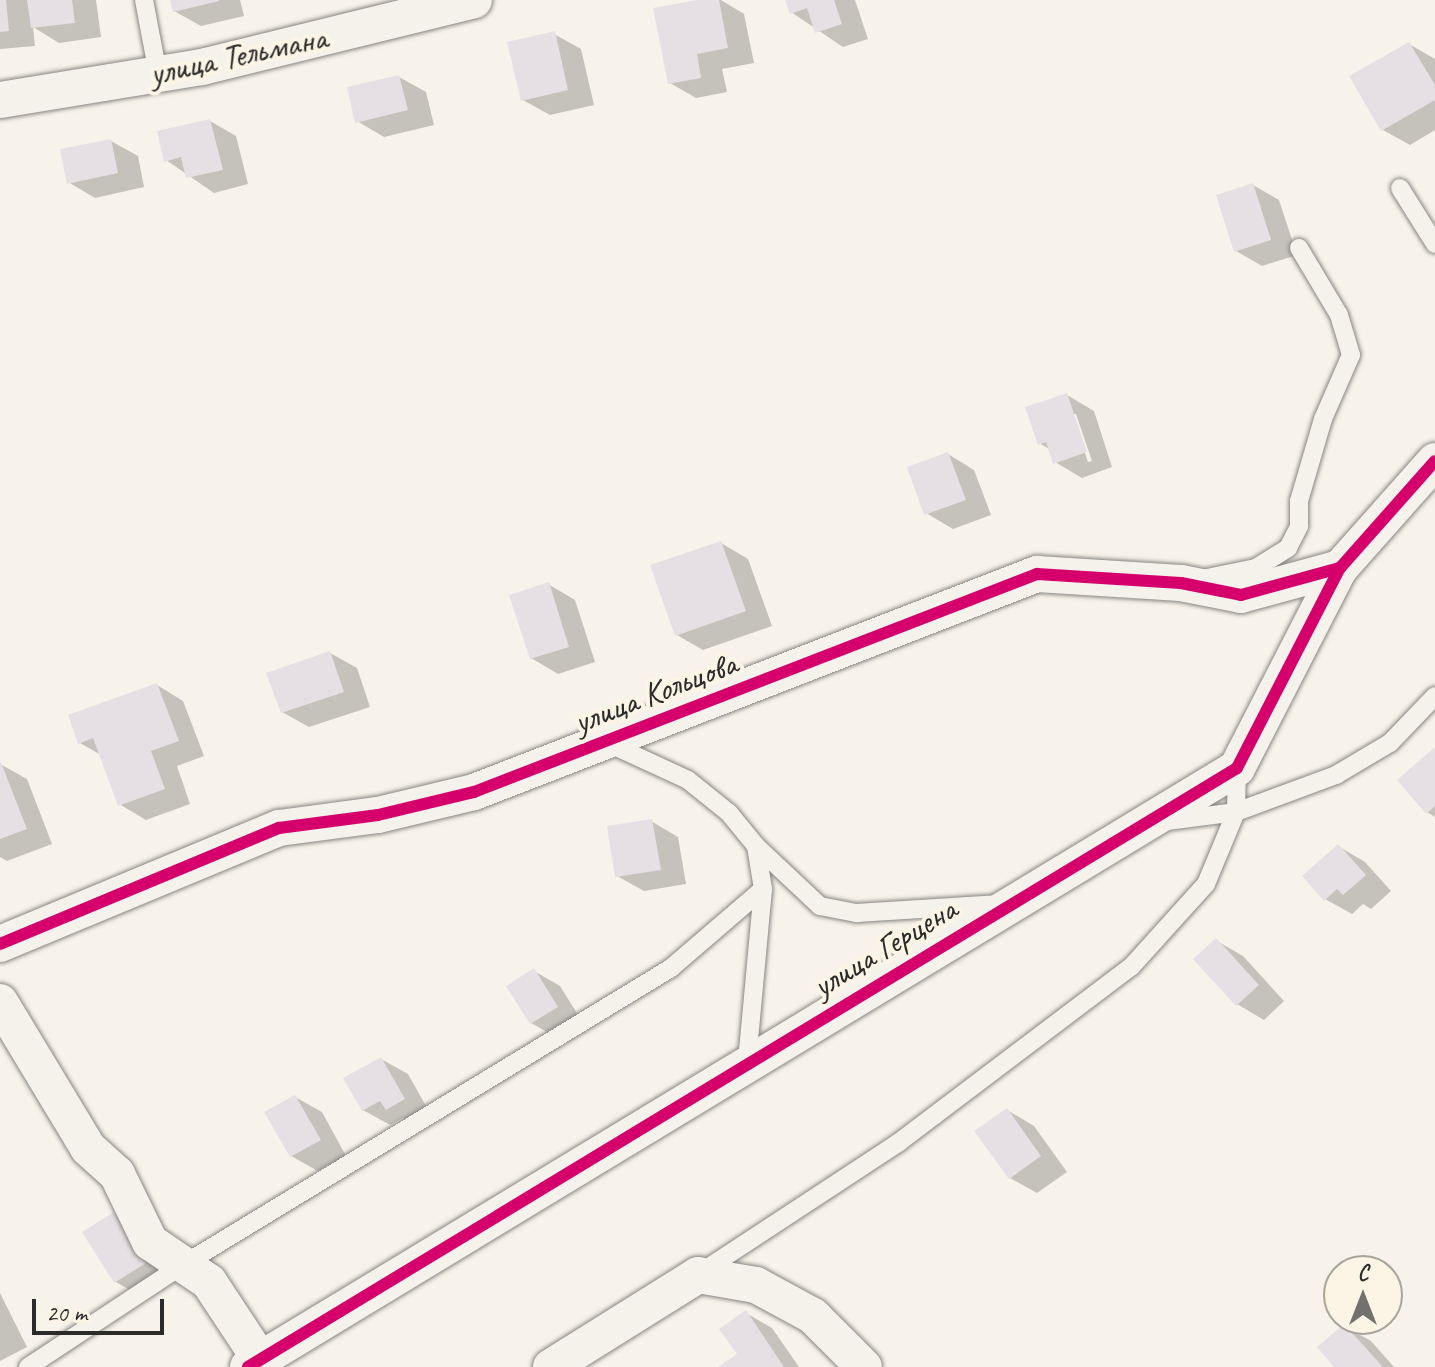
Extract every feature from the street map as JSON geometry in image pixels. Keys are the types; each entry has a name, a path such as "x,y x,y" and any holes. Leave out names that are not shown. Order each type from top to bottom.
{"street":[{"name":"улица Тельмана","path":"0,100 158,74 474,0"},
{"path":"1237,768 1340,568 1435,461"},
{"name":"улица Кольцова","path":"0,944 279,828 378,815 474,792 1037,574 1181,583 1241,595 1340,568"},
{"name":"улица Герцена","path":"257,1364 747,1062 1237,768"},
{"path":"0,1002 88,1148 117,1174 150,1242 186,1263 209,1282 257,1364"},
{"path":"551,1367 698,1275 756,1285 813,1316 864,1367"}],"lane":[{"path":"144,0 158,74"},
{"path":"1400,188 1435,244"},
{"path":"1181,583 1256,568 1288,548 1299,526 1306,474 1351,355 1339,315 1299,248"},
{"path":"1145,823 1236,812 1336,775 1390,743 1435,696"},
{"path":"605,741 688,780 729,813 756,846 820,906 857,913 1012,903"},
{"path":"698,1275 898,1143 1131,967 1176,923 1206,884 1236,812 1237,768"},
{"path":"747,1062 763,889 756,846"},
{"path":"28,1367 186,1263 671,968 763,889"}],"building":[{"path":"0,0 6,0 9,31 0,32"},
{"path":"27,0 72,0 75,23 31,28"},
{"path":"170,0 219,0 219,1 173,12"},
{"path":"697,0 719,0 728,48 697,54 701,78 668,84 653,8"},
{"path":"785,0 834,0 842,24 815,33 807,8 790,14"},
{"path":"555,31 568,90 521,101 507,42"},
{"path":"1409,42 1435,85 1435,100 1381,131 1349,76"},
{"path":"399,75 408,110 355,123 347,87"},
{"path":"210,119 223,170 186,178 181,157 164,162 157,131"},
{"path":"111,139 118,173 67,184 60,149"},
{"path":"1253,183 1271,240 1234,252 1216,195"},
{"path":"1067,393 1087,452 1053,464 1046,442 1038,445 1025,407"},
{"path":"948,452 966,500 924,515 907,467"},
{"path":"721,541 746,611 675,636 650,565"},
{"path":"549,582 569,647 530,659 509,595"},
{"path":"330,651 344,692 281,713 266,673"},
{"path":"157,683 179,741 151,751 165,789 118,806 93,738 78,744 68,715"},
{"path":"1435,747 1435,806 1426,814 1397,780"},
{"path":"0,760 27,829 0,839"},
{"path":"652,819 661,870 615,877 607,826"},
{"path":"1338,844 1366,875 1343,895 1337,889 1324,901 1302,876"},
{"path":"1216,938 1259,985 1236,1006 1193,959"},
{"path":"534,968 558,1007 530,1024 506,986"},
{"path":"381,1057 405,1099 386,1110 380,1101 362,1111 343,1078"},
{"path":"295,1095 321,1140 290,1157 264,1112"},
{"path":"1007,1108 1041,1156 1009,1179 974,1131"},
{"path":"114,1212 146,1263 114,1283 82,1232"},
{"path":"746,1310 784,1367 718,1367 737,1354 719,1329"},
{"path":"1331,1335 1354,1335 1383,1367 1334,1367 1317,1347"}],"cycle path":[{"path":"248,1367 1237,768 1340,568 1435,461"},
{"path":"0,944 279,828 378,815 474,792 1037,574 1181,583 1241,595 1340,568"}]}
